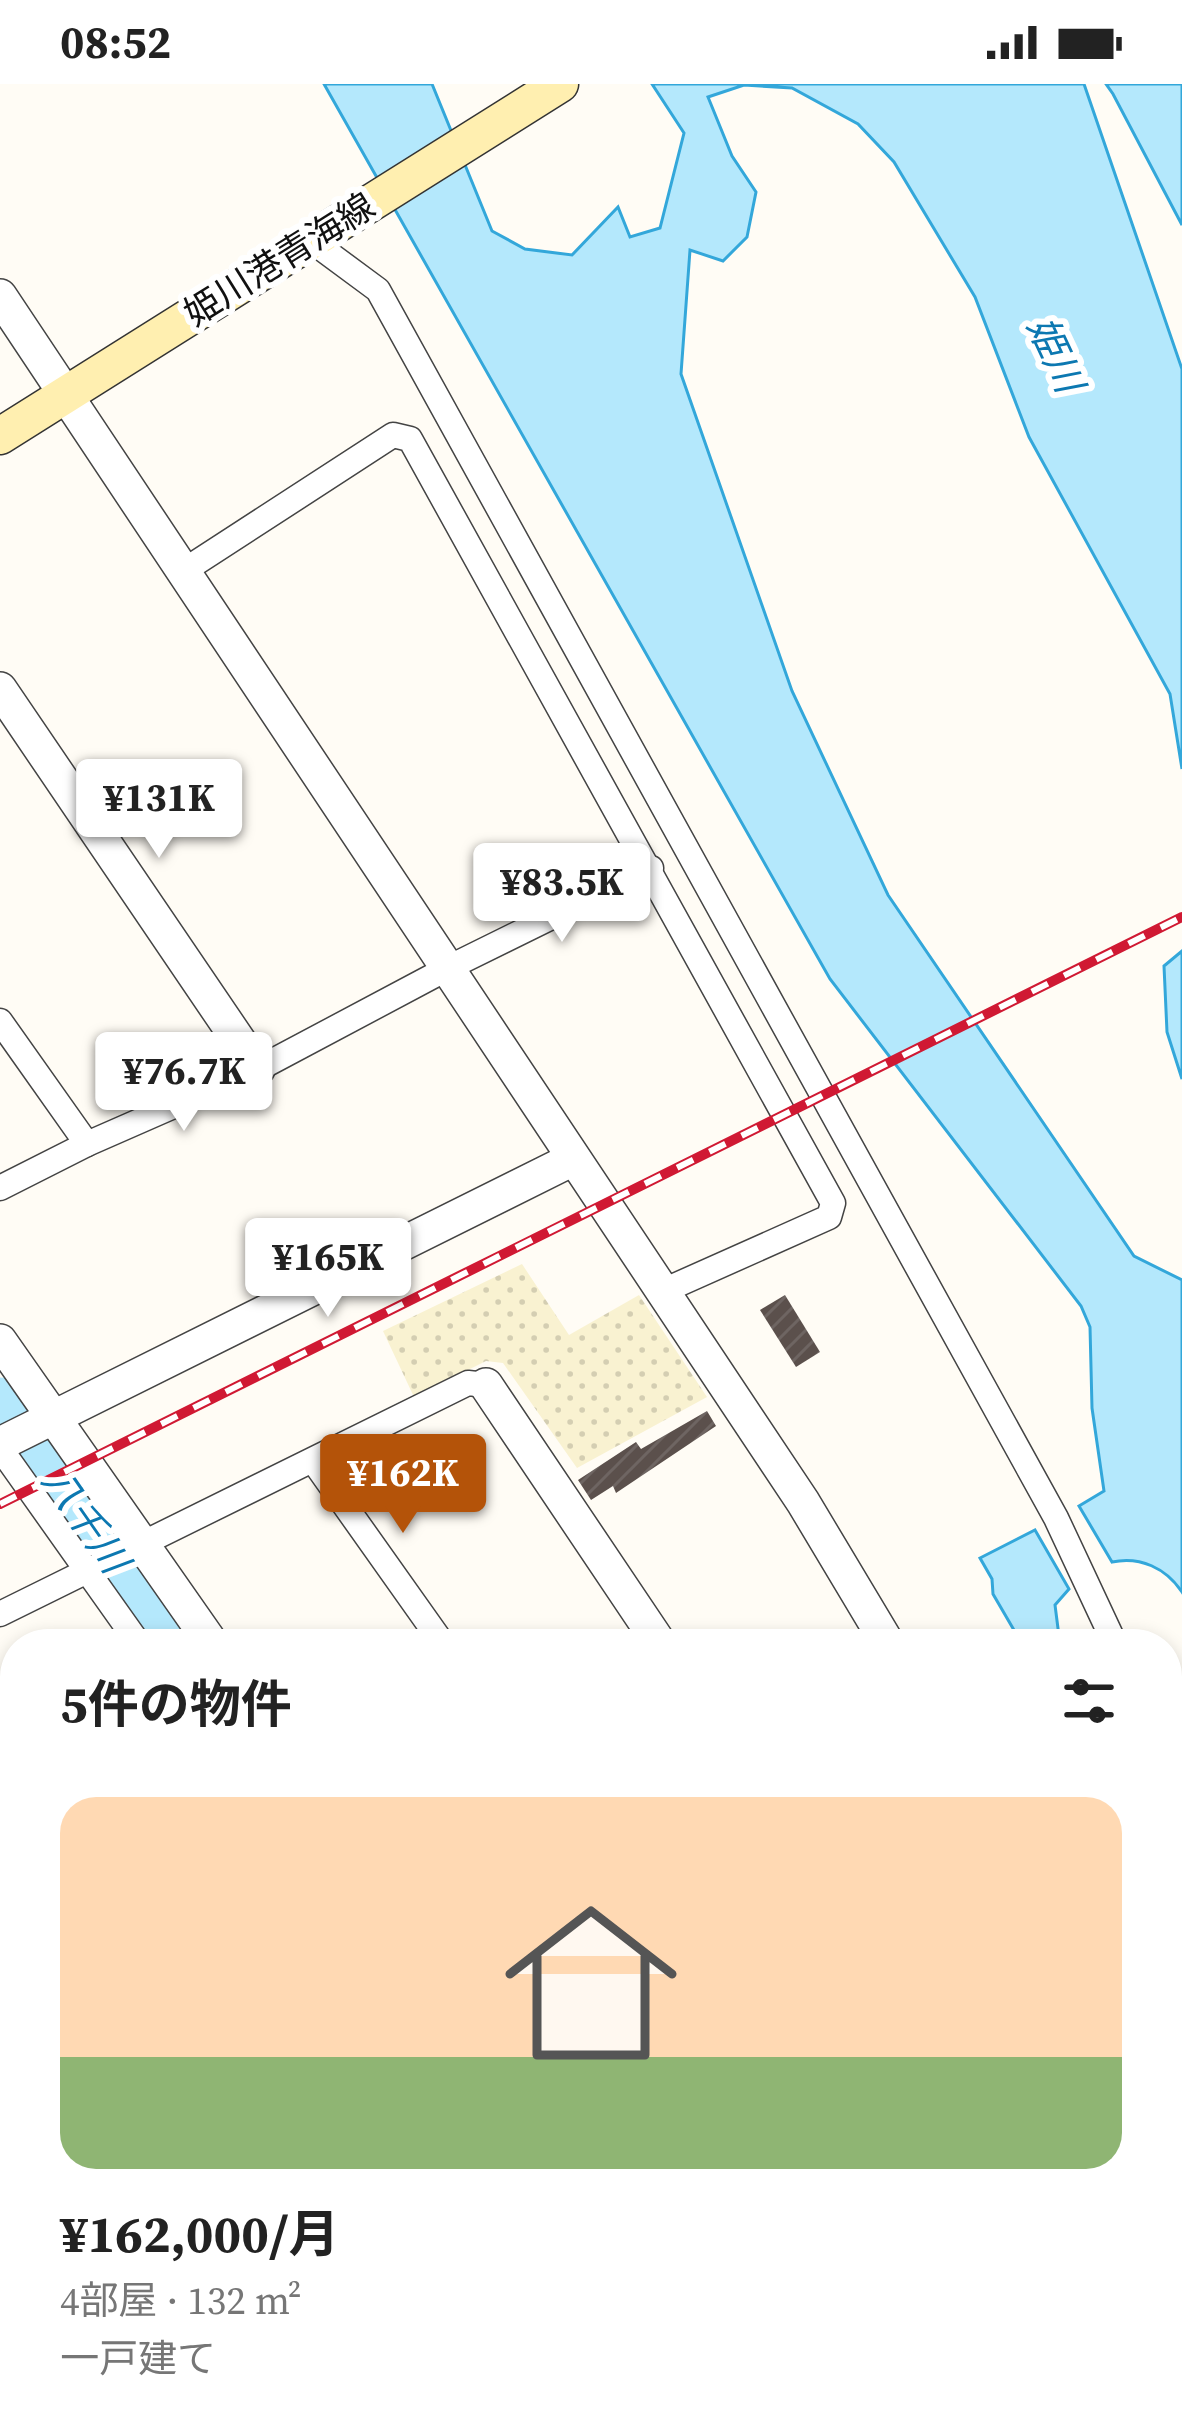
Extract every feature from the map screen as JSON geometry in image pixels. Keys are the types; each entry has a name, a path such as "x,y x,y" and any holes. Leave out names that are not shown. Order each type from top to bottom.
{"main road":[{"name":"姫川港青海線","path":"0,436 560,84"}],"street":[{"path":"323,231 378,290 1056,1518 1108,1629"},
{"path":"0,296 802,1502 879,1629"},
{"path":"182,572 393,434 410,440 833,1203 829,1217 661,1292"},
{"path":"1,692 258,1069"},
{"path":"0,1188 258,1069 651,868"},
{"path":"0,1021 87,1144"},
{"path":"129,1629 0,1446 573,1159"},
{"path":"0,1341 201,1629"},
{"path":"0,1615 468,1383 486,1384 650,1629"},
{"path":"314,1462 432,1629"}],"shaded area":[{"path":"522,1264 569,1335 639,1295 707,1397 577,1468 503,1363 486,1361 414,1397 383,1331"}],"water":[{"name":"姫川","path":"324,84 432,84 492,231 525,249 572,255 618,207 630,237 660,228 684,133 652,84 1084,84 1182,369 1182,769 1170,694 1029,437 975,297 894,162 858,124 792,88 744,85 708,97 732,156 756,192 747,237 723,261 690,250 681,374 792,691 888,895 1134,1256 1182,1280 1182,1592 1152,1566 1112,1562 1079,1506 1104,1491 1092,1408 1090,1327 1081,1306 830,979"},
{"path":"1106,84 1182,84 1182,225 1113,94"},
{"path":"1182,951 1182,1079 1167,1032 1164,966"},
{"path":"1035,1530 1069,1589 1055,1605 1058,1629 1013,1629 980,1558"}],"building":[{"path":"785,1295 820,1352 796,1367 760,1310"},
{"path":"707,1411 716,1426 616,1493 613,1486 591,1500 578,1480 636,1442 641,1449"}],"waterway":[{"name":"八千川","path":"0,1397 162,1629"}],"railway":[{"path":"0,1504 1182,917"}]}
